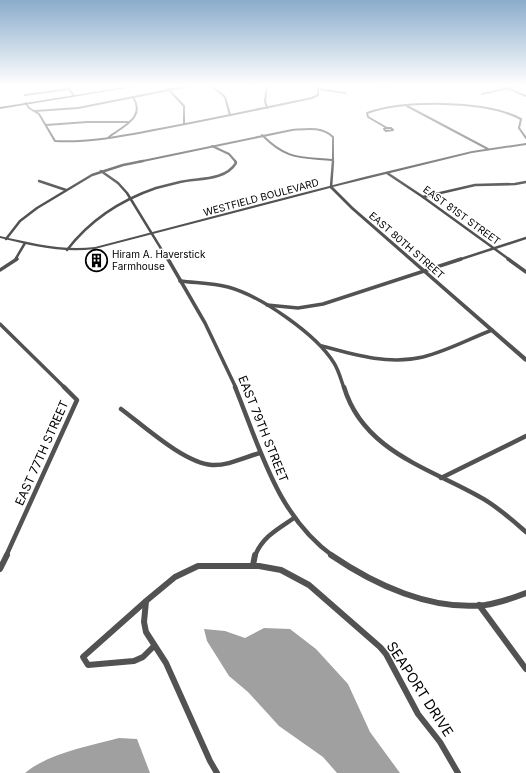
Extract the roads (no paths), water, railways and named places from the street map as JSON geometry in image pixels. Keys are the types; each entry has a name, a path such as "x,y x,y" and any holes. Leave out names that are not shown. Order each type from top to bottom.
{"street":[{"path":"44,122 55,141 60,143 107,137 194,122"},
{"path":"46,125 91,122"},
{"path":"107,137 129,122"},
{"path":"376,122 386,128"},
{"path":"437,122 488,149"},
{"path":"520,122 518,128 526,138"},
{"path":"122,127 126,134"},
{"path":"6,239 18,224 31,212 66,190 101,171 121,165 297,129 316,129 329,133 333,137 334,145 330,174 331,187"},
{"path":"262,135 279,151 285,154 332,160"},
{"name":"WESTFIELD BOULEVARD","path":"0,237 67,250 92,249 387,173 488,149 526,144"},
{"path":"67,250 79,234 90,224 130,199 170,184 218,175 232,169 236,163 234,158 227,152 212,146"},
{"name":"EAST 79TH STREET","path":"101,171 118,183 130,199 180,281 220,353 234,384 260,453 279,494 294,518 316,542 337,558 378,582 404,593 432,600 478,605 497,603 526,593"},
{"name":"EAST 81ST STREET","path":"387,173 423,197 526,272"},
{"path":"39,181 66,190"},
{"path":"423,197 478,184 508,185 526,182"},
{"name":"EAST 80TH STREET","path":"331,187 352,208 526,360"},
{"path":"265,305 295,308 317,306 526,238"},
{"path":"0,270 16,259 25,243"},
{"path":"180,281 229,288 265,305 298,327 321,346 333,361 347,398 356,414 367,428 384,445 403,459 419,468 486,500 526,532"},
{"name":"EAST 77TH STREET","path":"0,324 77,400 0,569"},
{"path":"321,346 376,359 409,359 436,353 492,330"},
{"path":"121,409 172,446 204,464 221,464 260,453"},
{"path":"442,478 526,436"},
{"path":"253,565 255,551 259,543 294,518"},
{"name":"SEAPORT DRIVE","path":"154,646 140,658 126,662 88,665 83,657 175,577 198,566 253,565 281,570 300,579 380,646 386,654 418,714 440,742 458,773"},
{"path":"146,601 145,626 154,646 166,663 210,761 217,773"},
{"path":"478,605 526,669"}],"place":[{"name":"Hiram A. Haverstick Farmhouse","path":"96,260"}]}
